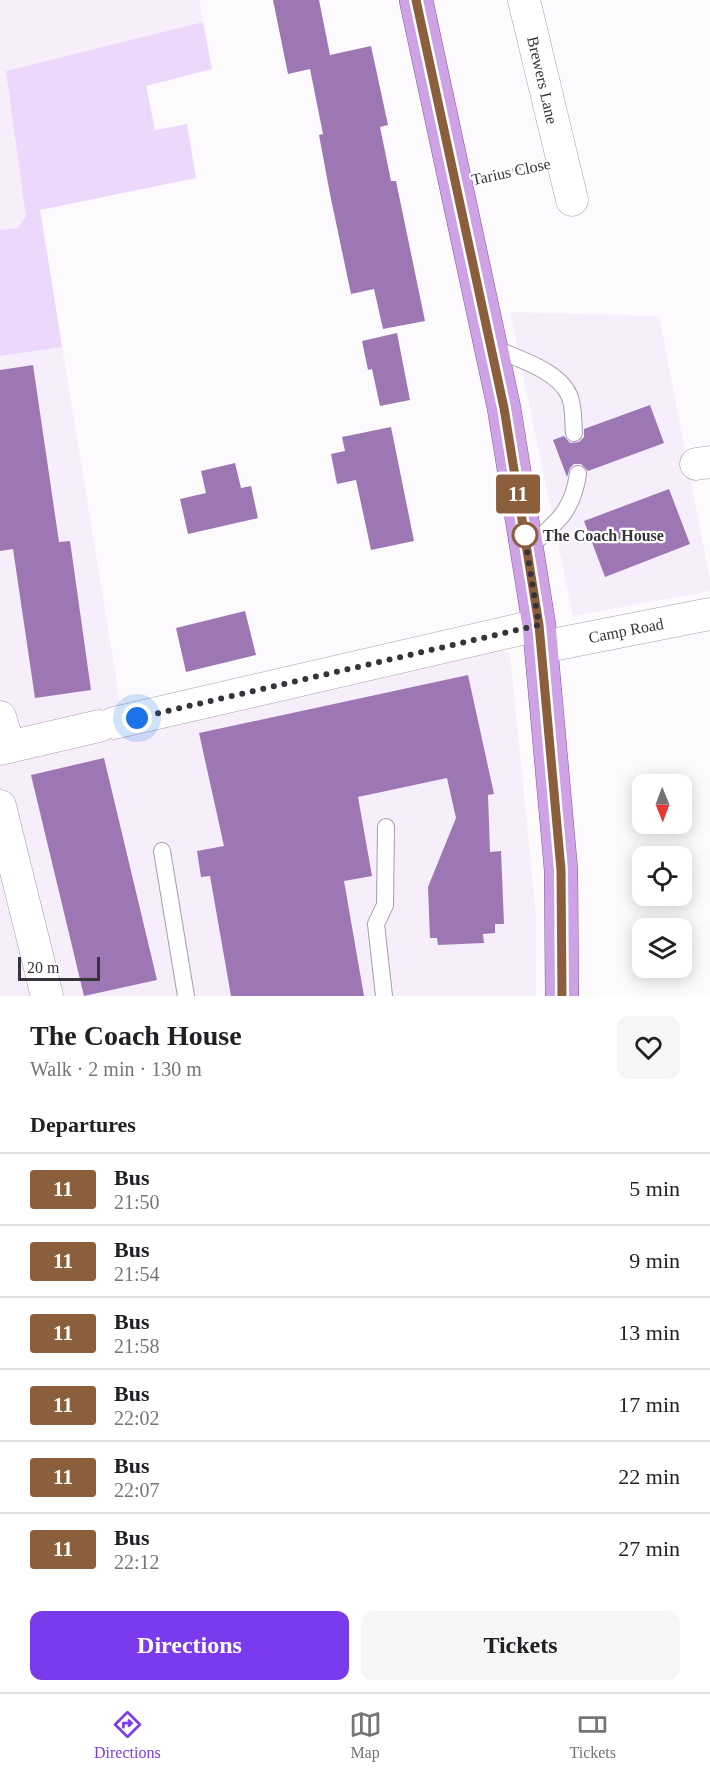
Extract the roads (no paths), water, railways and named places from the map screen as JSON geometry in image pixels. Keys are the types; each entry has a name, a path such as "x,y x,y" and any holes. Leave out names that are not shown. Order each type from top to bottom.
{"main road":[{"path":"416,0 504,408 541,636 561,870 562,996"}],"street":[{"name":"Brewers Lane","path":"524,0 562,160"},
{"name":"Tarius Close","path":"562,160 572,200"},
{"name":"Camp Road","path":"3,737 107,725 541,636 710,614"},
{"path":"0,806 48,996"}],"lane":[{"path":"491,347 541,370 560,382 570,397 574,433"},
{"path":"527,549 567,511 575,494 578,474"},
{"path":"384,996 376,924 385,905 386,826"},
{"path":"162,851 186,996"}],"place":[{"name":"The Coach House","path":"525,535"}]}
